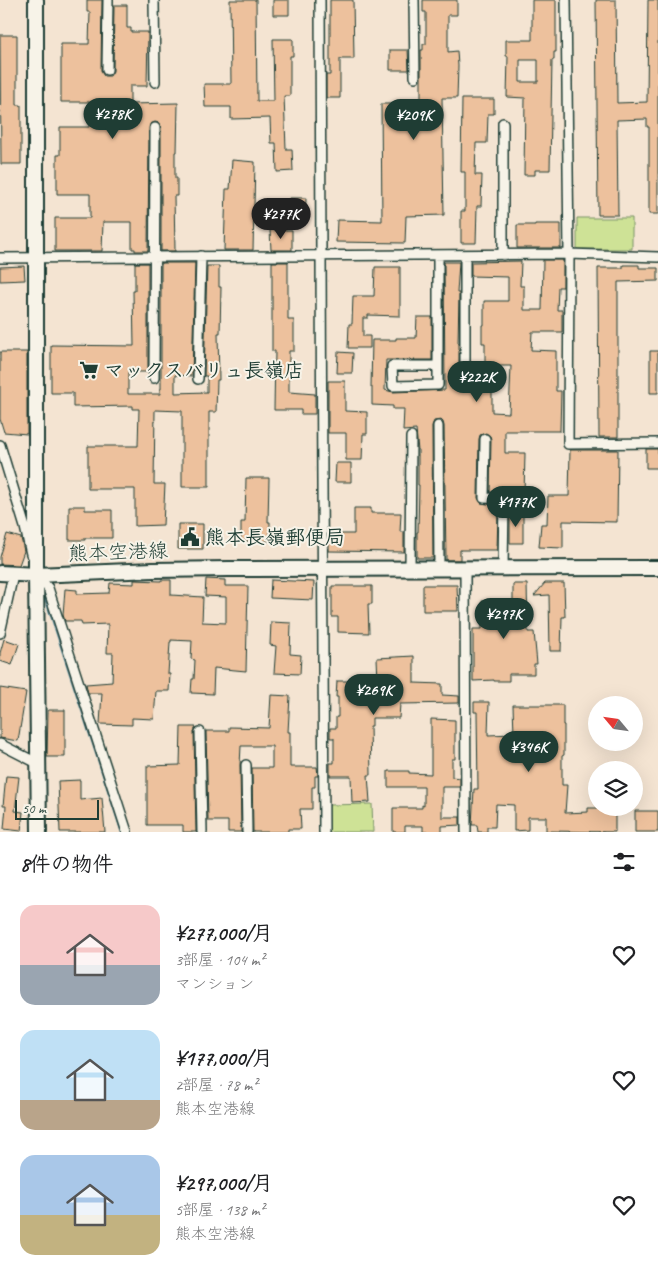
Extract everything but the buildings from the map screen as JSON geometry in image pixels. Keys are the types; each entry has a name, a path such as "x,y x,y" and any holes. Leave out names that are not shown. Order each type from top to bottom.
{"street":[{"path":"36,0 36,574 39,832"},
{"path":"107,70 108,0"},
{"path":"154,0 155,82"},
{"path":"320,0 324,832"},
{"path":"414,0 415,77"},
{"path":"566,0 569,254 568,444 658,443"},
{"path":"503,123 503,255"},
{"path":"154,378 155,128"},
{"path":"0,258 569,254 658,256"},
{"path":"438,255 438,366 438,385 393,386 392,366 438,366"},
{"path":"465,255 465,384"},
{"path":"198,379 201,256"},
{"path":"438,426 439,569"},
{"path":"410,569 411,437"},
{"path":"485,439 484,498 504,499 503,569"},
{"path":"0,445 25,527 36,574 48,588 127,832"},
{"name":"熊本空港線","path":"7,574 153,570 658,568"},
{"path":"465,569 466,832"},
{"path":"0,633 7,574"},
{"path":"200,732 202,832"},
{"path":"0,744 38,764"},
{"path":"246,765 247,832"}],"green space":[{"path":"577,218 632,218 632,249 577,249"},
{"path":"372,804 373,832 328,832 328,805"}],"waterway":[{"path":"42,587 122,832"}],"place":[{"name":"マックスバリュ長嶺店","path":"89,370"},
{"name":"熊本長嶺郵便局","path":"190,537"}]}
